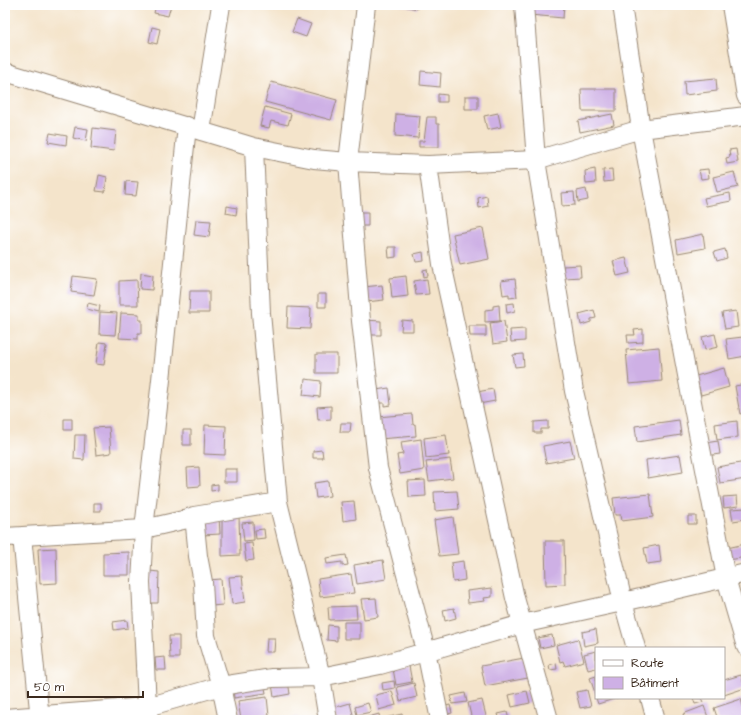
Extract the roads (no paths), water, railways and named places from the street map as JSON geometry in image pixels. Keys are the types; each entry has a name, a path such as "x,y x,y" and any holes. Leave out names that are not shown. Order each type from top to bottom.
{"street":[{"path":"148,713 141,582 144,529 194,129 221,5"},
{"path":"366,5 348,162 361,321 378,468 426,651 440,720"},
{"path":"524,5 536,160 574,391 623,602 636,647"},
{"path":"622,5 641,130 690,394 726,578 746,647"},
{"path":"731,5 746,96"},
{"path":"5,72 254,147 314,159 348,162 428,164 536,160 641,130 746,116"},
{"path":"254,147 261,313 278,502 321,677 328,720"},
{"path":"428,164 442,264 515,598 549,720"},
{"path":"40,718 14,537 144,529 194,516 278,502"},
{"path":"194,516 198,556 203,582 206,636 221,686 228,720"},
{"path":"5,718 40,718 148,713 221,686 272,678 321,677 380,665 522,624 746,573"},
{"path":"650,699 656,720"}]}
